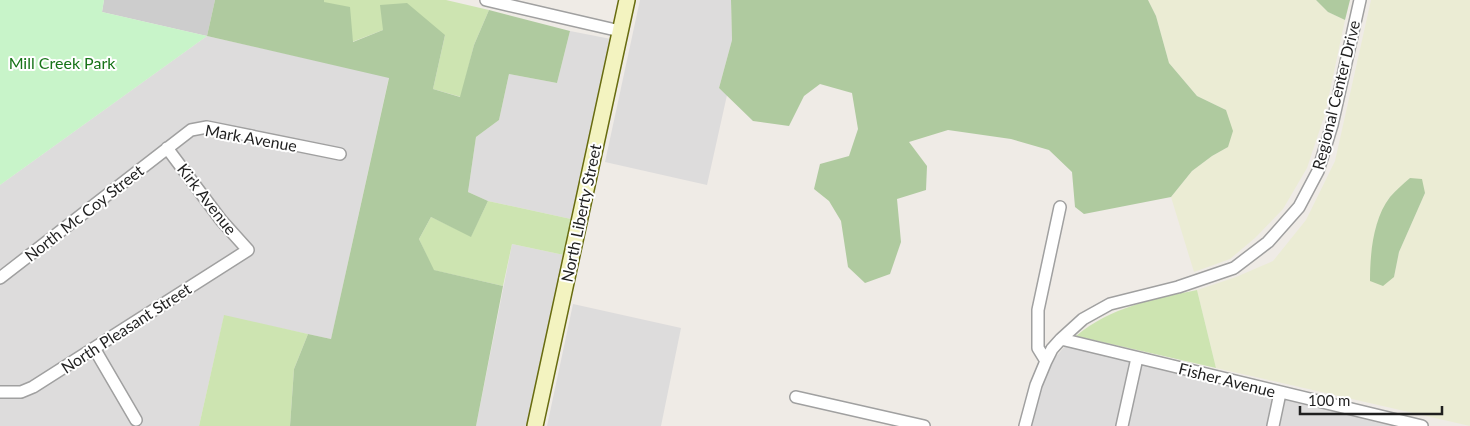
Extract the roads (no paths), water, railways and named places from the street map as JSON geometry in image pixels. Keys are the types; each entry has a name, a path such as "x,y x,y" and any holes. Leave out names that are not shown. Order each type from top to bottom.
{"main road":[{"name":"North Liberty Street","path":"535,426 626,0"}],"street":[{"path":"486,0 620,31"},
{"name":"Regional Center Drive","path":"1025,426 1036,385 1052,349 1083,319 1110,304 1178,287 1234,268 1268,242 1299,207 1318,171 1332,125 1360,0"},
{"name":"Mark Avenue","path":"168,148 191,130 207,127 340,154"},
{"name":"Kirk Avenue","path":"168,148 221,220 248,250"},
{"name":"North Mc Coy Street","path":"0,278 168,148"},
{"path":"1046,362 1038,348 1038,310 1060,207"},
{"name":"North Pleasant Street","path":"0,392 20,392 33,387 248,250"},
{"name":"Fisher Avenue","path":"1061,339 1422,426"},
{"path":"94,348 136,420"},
{"path":"1122,426 1138,358"},
{"path":"1273,426 1280,393"},
{"path":"796,397 924,426"}],"park label":[{"name":"Mill Creek Park","path":"62,63"}]}
